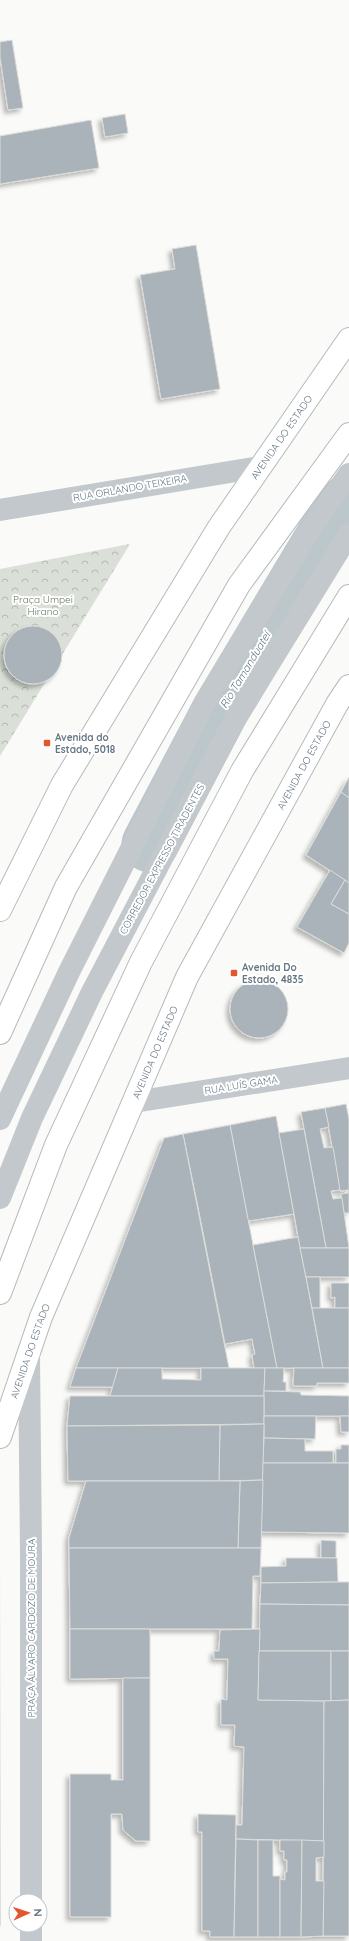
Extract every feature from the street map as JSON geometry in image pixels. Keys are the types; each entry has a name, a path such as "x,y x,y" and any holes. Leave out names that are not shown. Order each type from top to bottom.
{"main road":[{"name":"AVENIDA DO ESTADO","path":"0,910 62,785 219,527 349,339"},
{"path":"0,1032 66,887 239,585 349,434"},
{"path":"0,1293 56,1145 141,962 242,771 349,596"},
{"name":"AVENIDA DO ESTADO","path":"0,1437 42,1316 187,977 337,704 349,686"}],"street":[{"name":"RUA ORLANDO TEIXEIRA","path":"0,510 260,467"},
{"path":"0,1119 69,972 205,702 311,528 349,474"},
{"name":"CORREDOR EXPRESSO TIRADENTES","path":"0,1198 32,1118 92,992 235,719 349,534"},
{"name":"RUA LUÍS GAMA","path":"134,1102 349,1068"},
{"name":"PRAÇA ÁLVARO CARDOZO DE MOURA","path":"29,1354 31,1554 31,1893"}],"green space":[{"name":"Praça Umpei Hirano","path":"130,544 0,756 0,569"},
{"path":"0,1563 1,1925 0,1927"}],"building":[{"path":"12,40 23,108 8,110 0,57 0,42"},
{"path":"125,114 128,133 105,137 102,118"},
{"path":"91,120 99,168 0,184 0,136"},
{"path":"196,245 220,389 161,399 140,275 175,269 172,249"},
{"path":"27,626 39,626 54,634 62,649 62,661 54,676 39,684 27,684 12,676 4,661 4,649 12,634"},
{"path":"349,777 349,798 341,792"},
{"path":"341,792 349,798 349,883 306,855"},
{"path":"330,870 345,880 331,904 349,914 349,943 344,953 297,927"},
{"path":"345,880 349,883 349,914 331,904"},
{"path":"259,980 270,982 283,993 286,998 288,1009 286,1020 275,1033 270,1036 259,1038 248,1036 235,1025 232,1020 230,1009 232,998 243,985 248,982"},
{"path":"346,1104 349,1119 349,1213 344,1213 341,1194 348,1193 348,1190 340,1191 325,1108"},
{"path":"325,1108 329,1127 320,1129 324,1148 333,1147 340,1190 331,1191 333,1199 342,1198 349,1248 326,1248 301,1112"},
{"path":"276,1116 294,1214 248,1221 230,1125"},
{"path":"230,1125 277,1368 254,1368 252,1355 255,1354 252,1339 225,1344 183,1134"},
{"path":"304,1129 326,1248 300,1248 279,1133"},
{"path":"183,1134 229,1368 76,1368 164,1138"},
{"path":"298,1237 323,1368 277,1368 253,1245"},
{"path":"300,1248 349,1248 349,1277 306,1277"},
{"path":"306,1277 320,1277 320,1308 312,1308"},
{"path":"331,1283 349,1283 349,1308 335,1308 335,1297 331,1298"},
{"path":"312,1308 349,1308 349,1368 323,1368"},
{"path":"76,1368 118,1368 113,1387 70,1387"},
{"path":"118,1368 162,1368 162,1379 201,1380 201,1368 265,1368 264,1396 110,1396"},
{"path":"265,1368 284,1368 283,1382 286,1382 286,1391 264,1391"},
{"path":"294,1368 349,1368 349,1383 317,1383 317,1386 293,1386"},
{"path":"264,1391 300,1392 301,1395 349,1396 349,1416 264,1416"},
{"path":"70,1396 264,1396 264,1424 67,1426"},
{"path":"264,1416 316,1416 315,1439 264,1438"},
{"path":"340,1416 349,1416 349,1432 341,1432"},
{"path":"264,1424 263,1480 219,1481 220,1425"},
{"path":"220,1425 219,1481 68,1481 67,1426"},
{"path":"264,1438 305,1439 305,1451 333,1451 333,1463 263,1463"},
{"path":"341,1445 349,1445 349,1463 336,1463 336,1449 341,1449"},
{"path":"263,1463 349,1463 349,1533 261,1532"},
{"path":"263,1480 261,1548 238,1548 240,1481"},
{"path":"86,1481 240,1481 238,1548 69,1548 69,1538"},
{"path":"321,1540 336,1541 336,1558 321,1558"},
{"path":"69,1548 261,1548 260,1576 253,1576 252,1629 70,1629"},
{"path":"286,1558 337,1558 338,1582 261,1583 261,1567 286,1566"},
{"path":"349,1582 349,1605 260,1604 261,1583"},
{"path":"260,1604 349,1605 349,1651 259,1651"},
{"path":"70,1629 150,1629 150,1678 70,1679"},
{"path":"260,1629 258,1700 324,1701 324,1841 236,1839 236,1825 242,1825 244,1747 234,1746 235,1725 221,1725 221,1699 227,1700 228,1659 214,1659 214,1651 219,1651 220,1630"},
{"path":"259,1651 331,1651 331,1701 258,1700"},
{"path":"331,1651 349,1651 349,1700 331,1701"},
{"path":"123,1678 150,1678 150,1841 136,1841 123,1830 122,1814 111,1814 111,1917 70,1917 70,1774 111,1774 111,1780 123,1780"},
{"path":"349,1700 349,1936 323,1936 324,1701"},
{"path":"198,1814 236,1815 234,1937 210,1937 210,1931 202,1931 202,1832 198,1832"},
{"path":"236,1839 258,1840 258,1937 234,1937"},
{"path":"258,1840 273,1840 273,1876 280,1876 280,1937 258,1937"},
{"path":"280,1840 302,1840 301,1937 280,1937 280,1879 285,1880 287,1860 284,1860 284,1851 280,1851"},
{"path":"302,1840 324,1841 324,1857 316,1858 316,1881 324,1881 323,1936 301,1937"}],"waterway":[{"name":"Rio Tamanduateí","path":"150,844 220,711 324,537 349,502"}],"place":[{"name":"Avenida do Estado, 5018","path":"47,743"},
{"name":"Avenida Do Estado, 4835","path":"234,973"}]}
